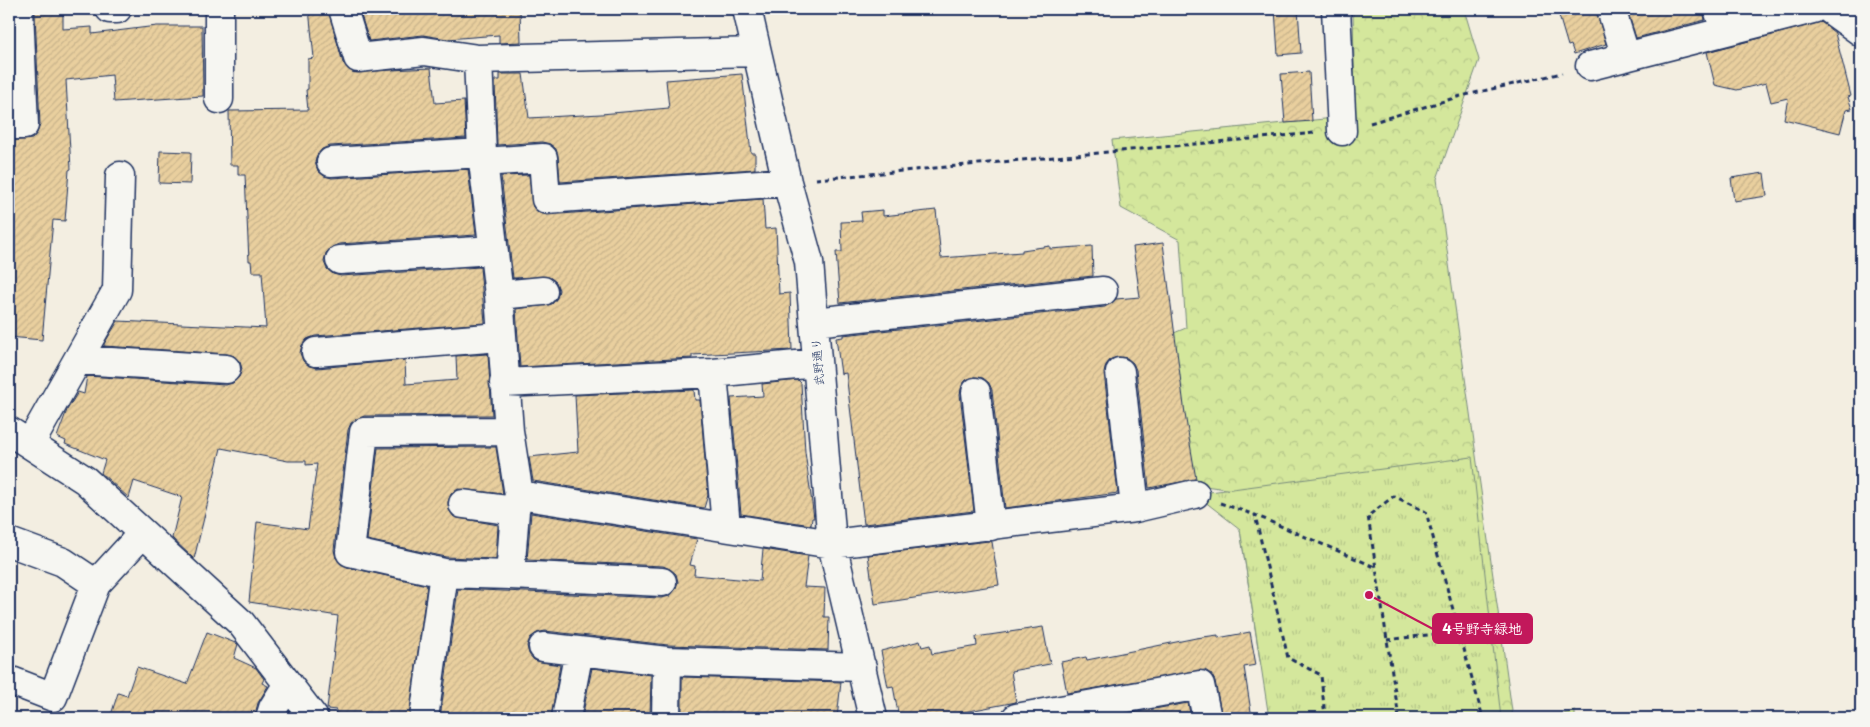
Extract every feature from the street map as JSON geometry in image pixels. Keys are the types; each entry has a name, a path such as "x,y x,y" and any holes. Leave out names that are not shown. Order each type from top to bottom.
{"street":[{"path":"9,125 24,125 19,9"},
{"path":"110,9 117,9"},
{"path":"219,9 219,100"},
{"path":"343,9 358,58 424,51 478,59 756,52"},
{"name":"武野通り","path":"747,9 787,182 809,262 832,544 873,718"},
{"path":"1336,9 1342,131"},
{"path":"1612,9 1626,57"},
{"path":"1590,66 1626,57 1722,20 1813,9"},
{"path":"1829,9 1861,32"},
{"path":"478,59 482,158 499,295 504,384 517,503 510,575"},
{"path":"331,162 542,158 546,199 787,182"},
{"path":"120,176 117,290 78,360 19,437 85,480 241,623 314,718"},
{"path":"340,260 493,250"},
{"path":"499,295 542,291"},
{"path":"814,322 1103,291"},
{"path":"316,352 500,337"},
{"path":"78,360 226,369"},
{"path":"504,384 713,373 817,363"},
{"path":"1120,372 1135,508"},
{"path":"713,373 726,527"},
{"path":"976,392 991,526"},
{"path":"509,431 364,432 350,552 444,573 662,582"},
{"path":"463,504 517,503 726,527 832,544 1135,508 1195,494"},
{"path":"9,680 53,696 96,584 142,534"},
{"path":"9,542 63,562 96,584"},
{"path":"424,718 444,573"},
{"path":"543,647 667,661 862,666"},
{"path":"566,718 579,651"},
{"path":"666,718 667,661"},
{"path":"270,718 273,708 288,684"},
{"path":"1016,718 1200,685 1207,718"}],"path":[{"path":"787,182 1342,131 1461,96 1590,66"},
{"path":"1195,494 1256,515 1375,566"},
{"path":"1399,718 1368,516 1394,496 1426,512 1483,718"},
{"path":"1256,515 1288,658 1321,675 1325,718"},
{"path":"1387,640 1459,631"},
{"path":"1356,718 1370,718"}],"green space":[{"path":"1353,9 1464,9 1479,60 1437,179 1513,718 1279,718 1260,661 1234,490 1167,481 1162,338 1186,328 1180,240 1121,208 1112,140 1355,116"},
{"path":"1472,457 1501,718 1269,718 1240,529 1195,494"},
{"path":"1575,711 1575,718 1548,718"}],"building":[{"path":"309,9 328,9 343,63 352,72 431,68 435,103 464,101 466,138 330,146 322,149 317,155 315,162 318,171 324,176 332,178 468,169 476,235 339,244 332,247 326,253 324,262 327,269 333,274 341,276 480,267 485,323 315,336 307,339 302,345 300,353 303,361 309,366 317,368 405,360 406,384 457,380 456,356 488,354 492,415 364,416 351,423 348,430 334,550 336,558 347,567 427,585 409,718 335,718 336,710 327,709 338,616 249,602 257,522 308,529 317,464 306,465 306,461 288,461 221,448 194,559 172,538 182,497 134,481 129,498 101,473 105,460 65,444 66,441 57,437 67,410 78,392 84,394 87,376 225,385 233,383 239,377 242,369 240,362 234,356 227,354 104,346 104,344 118,321 266,328 262,272 252,272 251,261 249,261 245,175 238,175 238,165 230,165 229,111 308,110 306,90 308,89 308,59 314,58"},
{"path":"359,9 520,9 521,42 499,43 499,35 447,39 423,35 369,41"},
{"path":"1275,9 1298,9 1301,53 1278,55"},
{"path":"1557,9 1596,9 1606,44 1574,54 1571,45 1568,46"},
{"path":"1627,9 1703,9 1705,20 1636,38"},
{"path":"63,10 63,29 92,27 92,34 157,26 202,26 203,96 114,102 112,75 66,80 71,169 69,170 65,221 53,220 42,340 9,337 9,141 32,139 40,125 35,13 36,11"},
{"path":"1821,22 1835,33 1851,96 1848,97 1852,109 1846,110 1840,133 1784,119 1788,98 1771,102 1766,83 1737,90 1715,85 1707,52"},
{"path":"1309,72 1312,121 1285,123 1281,74"},
{"path":"500,74 523,74 529,118 669,108 666,80 742,74 751,153 755,153 755,169 560,182 558,156 556,149 550,144 542,142 497,145 495,80 500,80"},
{"path":"160,151 191,152 190,184 159,183"},
{"path":"1764,173 1767,196 1734,201 1731,178"},
{"path":"529,175 533,207 539,213 547,215 763,199 765,229 776,228 779,294 790,293 792,350 692,355 692,358 520,367 516,309 552,304 557,298 559,290 556,282 549,277 513,278 501,176"},
{"path":"883,210 883,216 936,210 941,258 1022,252 1022,250 1050,246 1050,249 1092,246 1093,276 840,303 836,252 842,252 841,222 862,221 861,212"},
{"path":"1163,243 1185,414 1196,479 1149,488 1136,370 1133,363 1127,358 1118,357 1111,359 1106,365 1104,373 1118,493 1005,508 992,390 989,383 983,378 974,377 966,380 962,385 960,394 974,511 864,524 846,373 841,374 836,338 843,337 843,335 1105,307 1116,299 1140,297 1133,247"},
{"path":"798,380 801,383 805,452 814,518 812,518 811,525 741,514 731,398 763,396 762,384"},
{"path":"694,390 695,400 700,400 708,495 704,508 533,481 529,457 578,452 575,395"},
{"path":"496,447 503,494 458,489 451,494 448,502 449,510 454,517 498,525 496,559 446,557 367,540 378,448"},
{"path":"531,513 697,539 690,565 695,566 694,575 760,581 763,549 808,556 804,587 825,588 824,617 829,617 828,650 668,645 545,631 537,633 530,638 527,646 529,654 534,660 560,665 551,718 440,718 458,589 661,598 670,596 675,590 678,582 676,574 663,566 527,560"},
{"path":"992,542 999,585 875,604 868,555"},
{"path":"1043,627 1050,664 1011,671 1016,702 933,718 899,718 893,686 888,687 881,651 920,641 922,647 930,645 932,654 977,646 976,637"},
{"path":"207,632 238,644 234,658 256,668 264,679 262,683 268,686 258,703 254,718 110,718 118,693 127,696 137,667 187,684"},
{"path":"1250,632 1256,665 1244,667 1252,718 1222,718 1215,681 1211,674 1205,670 1067,693 1061,662 1086,657 1087,660 1196,638 1218,635 1218,638"},
{"path":"592,668 651,675 650,718 582,718"},
{"path":"682,677 841,682 837,718 682,718"},
{"path":"1188,703 1191,718 1103,718"}],"place":[{"name":"4号野寺緑地","path":"1369,595"}]}
